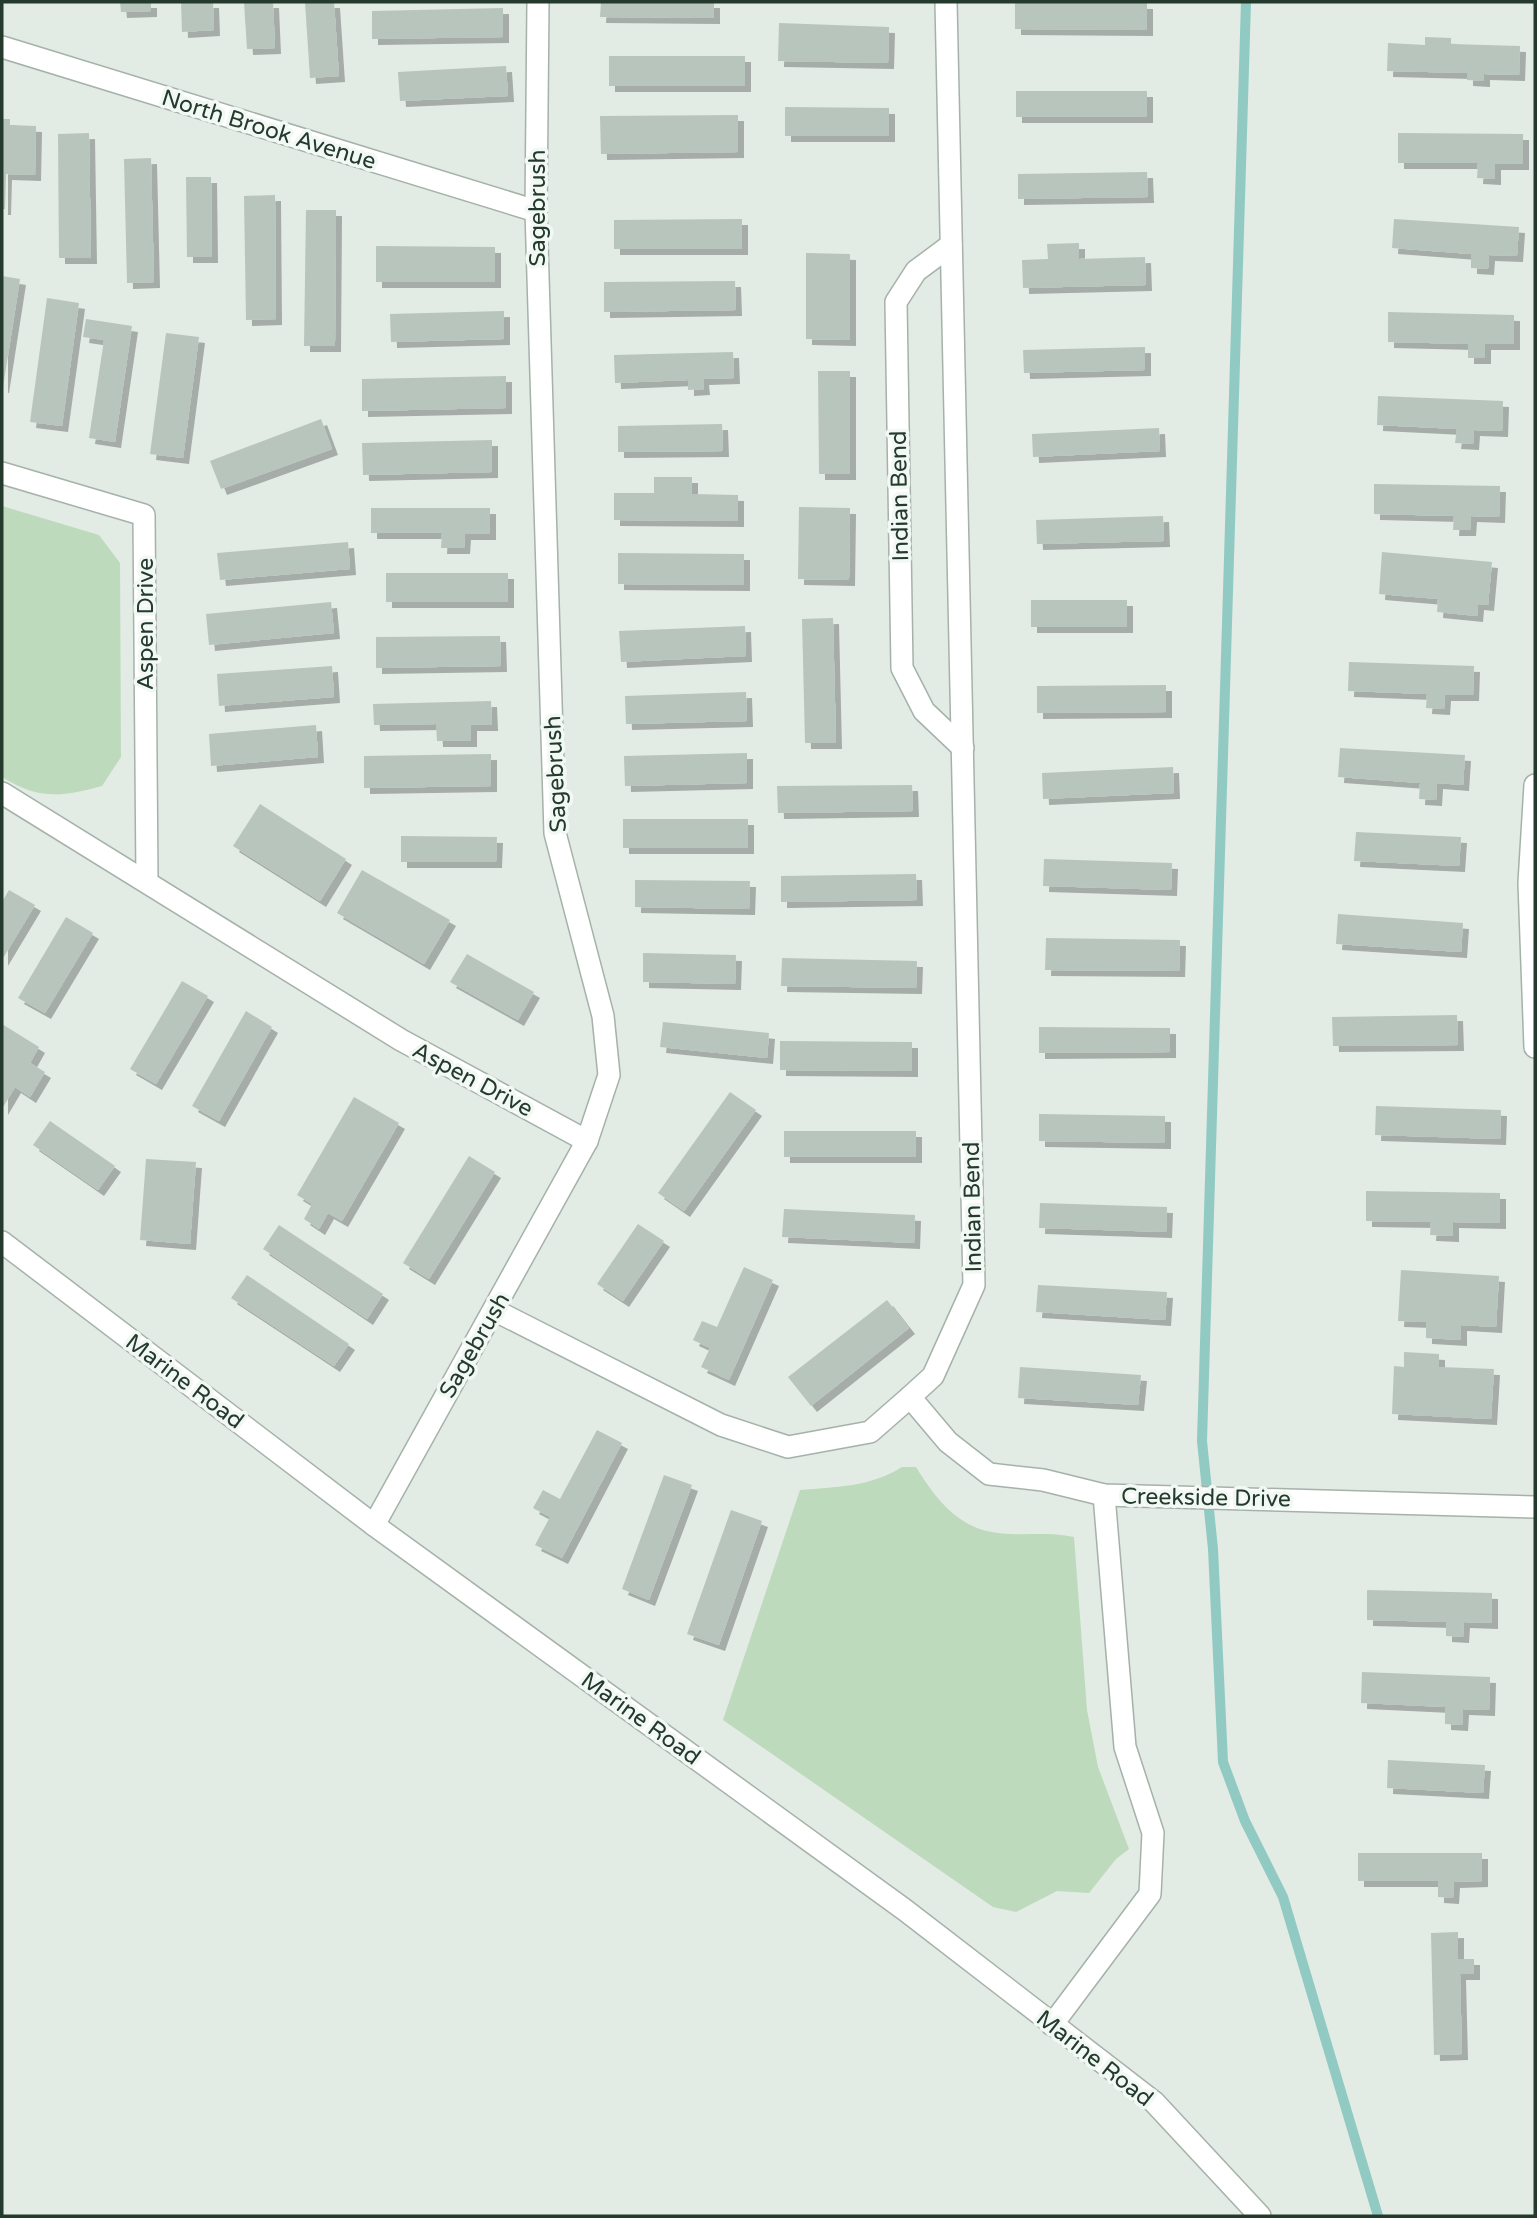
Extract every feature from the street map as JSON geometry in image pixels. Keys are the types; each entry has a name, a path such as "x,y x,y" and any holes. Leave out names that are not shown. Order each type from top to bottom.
{"street":[{"name":"Sagebrush","path":"374,1525 587,1141 609,1075 603,1016 555,833 536,211 538,2"},
{"name":"Indian Bend","path":"495,1310 721,1425 788,1447 870,1432 933,1376 974,1285 946,2"},
{"name":"North Brook Avenue","path":"2,47 536,211"},
{"name":"Indian Bend","path":"951,245 916,271 896,302 902,668 924,711 962,748"},
{"name":"Aspen Drive","path":"2,473 144,515 147,881"},
{"path":"1535,785 1529,883 1535,1047"},
{"name":"Aspen Drive","path":"2,793 401,1040 587,1141"},
{"name":"Marine Road","path":"2,1242 374,1525 905,1910 1154,2102 1261,2216"},
{"name":"Creekside Drive","path":"910,1397 947,1442 989,1474 1043,1480 1104,1495 1224,1496 1535,1507"},
{"path":"1052,2025 1150,1894 1153,1833 1125,1747 1104,1495"}],"green space":[{"path":"2,506 99,535 120,563 121,757 102,786 63,794 39,793 2,777"},
{"path":"902,1467 916,1467 930,1489 947,1508 979,1529 1074,1537 1087,1710 1098,1767 1129,1849 1116,1859 1089,1893 1057,1891 1016,1912 993,1907 723,1720 800,1490 865,1482 878,1479"}],"building":[{"path":"120,2 151,2 151,11 121,12"},
{"path":"181,2 213,2 214,30 182,32"},
{"path":"244,2 273,2 275,48 247,49"},
{"path":"305,2 334,2 339,76 310,78"},
{"path":"601,2 714,2 714,18 600,17"},
{"path":"1015,2 1147,3 1147,30 1015,29"},
{"path":"503,8 503,37 372,39 372,11"},
{"path":"779,23 889,27 888,63 778,61"},
{"path":"1425,37 1451,38 1451,44 1520,46 1519,75 1484,74 1484,81 1467,80 1467,73 1387,71 1388,43 1425,45"},
{"path":"609,56 745,56 745,86 609,86"},
{"path":"506,66 508,96 400,101 398,72"},
{"path":"1016,91 1147,91 1147,117 1016,117"},
{"path":"785,107 889,108 889,136 785,136"},
{"path":"738,115 738,152 601,154 600,116"},
{"path":"2,119 10,119 10,125 36,126 35,175 6,174 5,209 2,209"},
{"path":"89,133 91,258 59,258 58,134"},
{"path":"1398,133 1523,134 1523,164 1495,164 1495,179 1477,178 1478,163 1398,163"},
{"path":"151,158 154,282 127,283 124,159"},
{"path":"1147,172 1148,197 1018,199 1018,174"},
{"path":"186,177 211,177 212,257 187,257"},
{"path":"275,195 276,319 246,320 244,196"},
{"path":"306,210 336,210 335,346 304,346"},
{"path":"742,219 742,249 614,249 614,220"},
{"path":"1394,219 1519,227 1517,256 1489,255 1488,269 1471,268 1471,254 1392,248"},
{"path":"1079,243 1079,259 1145,257 1146,285 1023,288 1022,260 1048,259 1047,244"},
{"path":"376,246 495,247 495,282 376,282"},
{"path":"806,253 850,254 850,340 806,339"},
{"path":"2,276 20,279 3,387 2,387"},
{"path":"735,281 736,310 604,312 604,282"},
{"path":"47,298 79,303 62,426 30,422"},
{"path":"504,311 504,339 391,342 390,314"},
{"path":"1388,312 1514,315 1514,344 1485,344 1485,358 1468,358 1468,344 1388,342"},
{"path":"86,319 132,326 115,442 89,438 104,340 83,337"},
{"path":"166,333 199,337 183,458 150,454"},
{"path":"1145,347 1145,370 1024,373 1023,350"},
{"path":"733,352 734,378 703,379 704,389 688,390 688,380 615,383 614,355"},
{"path":"818,371 850,371 850,474 819,474"},
{"path":"506,376 506,408 362,411 362,379"},
{"path":"1378,396 1503,401 1502,431 1474,430 1473,444 1455,443 1457,429 1377,425"},
{"path":"321,419 332,449 221,489 210,461"},
{"path":"722,424 723,451 618,452 618,426"},
{"path":"1159,428 1160,451 1033,457 1032,434"},
{"path":"492,440 492,472 363,475 362,443"},
{"path":"654,477 692,477 692,494 738,495 738,521 614,520 614,493 654,493"},
{"path":"1374,484 1500,486 1499,517 1471,516 1470,530 1453,530 1454,516 1374,514"},
{"path":"799,507 850,508 849,580 798,579"},
{"path":"371,508 490,508 490,534 465,534 464,548 441,548 442,533 371,533"},
{"path":"1163,516 1164,541 1037,544 1036,520"},
{"path":"348,542 350,569 220,580 217,553"},
{"path":"1382,552 1492,562 1488,605 1478,604 1477,616 1437,612 1438,599 1379,594"},
{"path":"618,553 744,554 744,585 618,584"},
{"path":"386,573 508,573 508,602 386,602"},
{"path":"1031,600 1127,600 1127,627 1031,627"},
{"path":"331,602 334,633 209,645 206,614"},
{"path":"833,618 836,743 805,743 802,619"},
{"path":"745,626 746,656 621,662 619,631"},
{"path":"500,636 501,666 376,668 376,637"},
{"path":"1349,662 1474,666 1473,695 1445,695 1444,709 1426,708 1427,694 1348,691"},
{"path":"332,666 334,697 219,706 217,674"},
{"path":"1166,685 1166,712 1037,713 1037,686"},
{"path":"746,692 747,721 626,724 625,696"},
{"path":"491,701 492,725 471,725 471,741 437,741 436,724 374,725 373,704"},
{"path":"316,725 318,757 211,766 209,734"},
{"path":"1340,748 1465,755 1463,785 1437,783 1436,800 1419,799 1420,783 1338,777"},
{"path":"747,753 747,783 625,786 624,756"},
{"path":"491,754 491,786 364,788 364,756"},
{"path":"1173,767 1174,793 1043,799 1042,773"},
{"path":"912,785 913,811 778,813 777,786"},
{"path":"260,804 346,859 320,901 233,846"},
{"path":"623,819 748,819 748,848 623,848"},
{"path":"1356,832 1461,837 1459,866 1354,861"},
{"path":"401,836 497,837 496,862 401,862"},
{"path":"1044,859 1172,863 1171,890 1043,886"},
{"path":"362,870 450,920 424,964 337,913"},
{"path":"916,874 917,900 781,902 781,876"},
{"path":"635,880 750,881 749,909 635,907"},
{"path":"9,890 35,905 2,960 2,902"},
{"path":"1338,914 1463,923 1461,952 1336,944"},
{"path":"66,917 93,933 45,1013 18,998"},
{"path":"1046,938 1180,940 1179,971 1045,970"},
{"path":"643,953 736,955 735,984 643,982"},
{"path":"467,954 534,992 518,1020 450,982"},
{"path":"782,958 917,961 916,988 781,986"},
{"path":"182,981 208,996 156,1084 130,1069"},
{"path":"246,1011 272,1027 219,1121 192,1106"},
{"path":"1457,1015 1458,1045 1333,1046 1332,1017"},
{"path":"663,1022 769,1033 767,1058 660,1047"},
{"path":"2,1024 39,1047 30,1063 45,1072 30,1097 15,1087 2,1109"},
{"path":"1039,1027 1170,1028 1170,1052 1039,1053"},
{"path":"780,1041 912,1042 912,1071 780,1070"},
{"path":"730,1092 756,1110 684,1211 658,1193"},
{"path":"354,1097 399,1123 342,1221 328,1213 319,1229 304,1219 312,1204 297,1195"},
{"path":"1376,1106 1501,1110 1500,1139 1375,1135"},
{"path":"1039,1114 1165,1116 1165,1143 1039,1141"},
{"path":"50,1121 115,1166 98,1190 33,1145"},
{"path":"784,1131 916,1131 916,1157 784,1157"},
{"path":"469,1156 495,1172 429,1279 403,1263"},
{"path":"146,1159 196,1162 190,1244 140,1240"},
{"path":"1366,1191 1500,1193 1500,1223 1453,1222 1453,1236 1430,1235 1431,1222 1366,1221"},
{"path":"1040,1203 1167,1207 1166,1232 1039,1228"},
{"path":"784,1209 915,1215 914,1243 782,1237"},
{"path":"638,1224 664,1241 623,1301 597,1284"},
{"path":"279,1225 383,1294 367,1319 263,1249"},
{"path":"744,1267 773,1280 729,1380 701,1367 710,1348 693,1340 702,1321 717,1327"},
{"path":"1401,1270 1499,1276 1496,1327 1461,1325 1461,1340 1426,1338 1426,1322 1398,1321"},
{"path":"247,1275 349,1344 334,1366 231,1298"},
{"path":"1038,1285 1167,1292 1165,1320 1036,1312"},
{"path":"887,1300 909,1328 811,1406 788,1377"},
{"path":"1404,1352 1439,1354 1439,1367 1494,1369 1491,1419 1392,1414 1394,1366 1404,1367"},
{"path":"1020,1367 1141,1375 1138,1405 1018,1398"},
{"path":"597,1430 622,1443 562,1558 535,1545 550,1517 533,1508 543,1490 560,1499"},
{"path":"664,1475 692,1485 649,1600 622,1589"},
{"path":"731,1510 762,1521 719,1645 687,1634"},
{"path":"1367,1590 1492,1593 1492,1623 1464,1622 1463,1637 1446,1636 1446,1622 1367,1620"},
{"path":"1362,1672 1490,1677 1489,1710 1463,1709 1462,1725 1445,1724 1445,1707 1361,1703"},
{"path":"1388,1760 1485,1765 1483,1793 1387,1788"},
{"path":"1358,1853 1482,1853 1482,1881 1454,1882 1453,1898 1438,1897 1438,1881 1358,1881"},
{"path":"1458,1932 1458,1959 1474,1959 1474,1974 1460,1974 1462,2054 1434,2055 1431,1933"}],"waterway":[{"path":"1246,2 1202,1441 1213,1549 1223,1762 1245,1821 1283,1897 1378,2216"}]}
